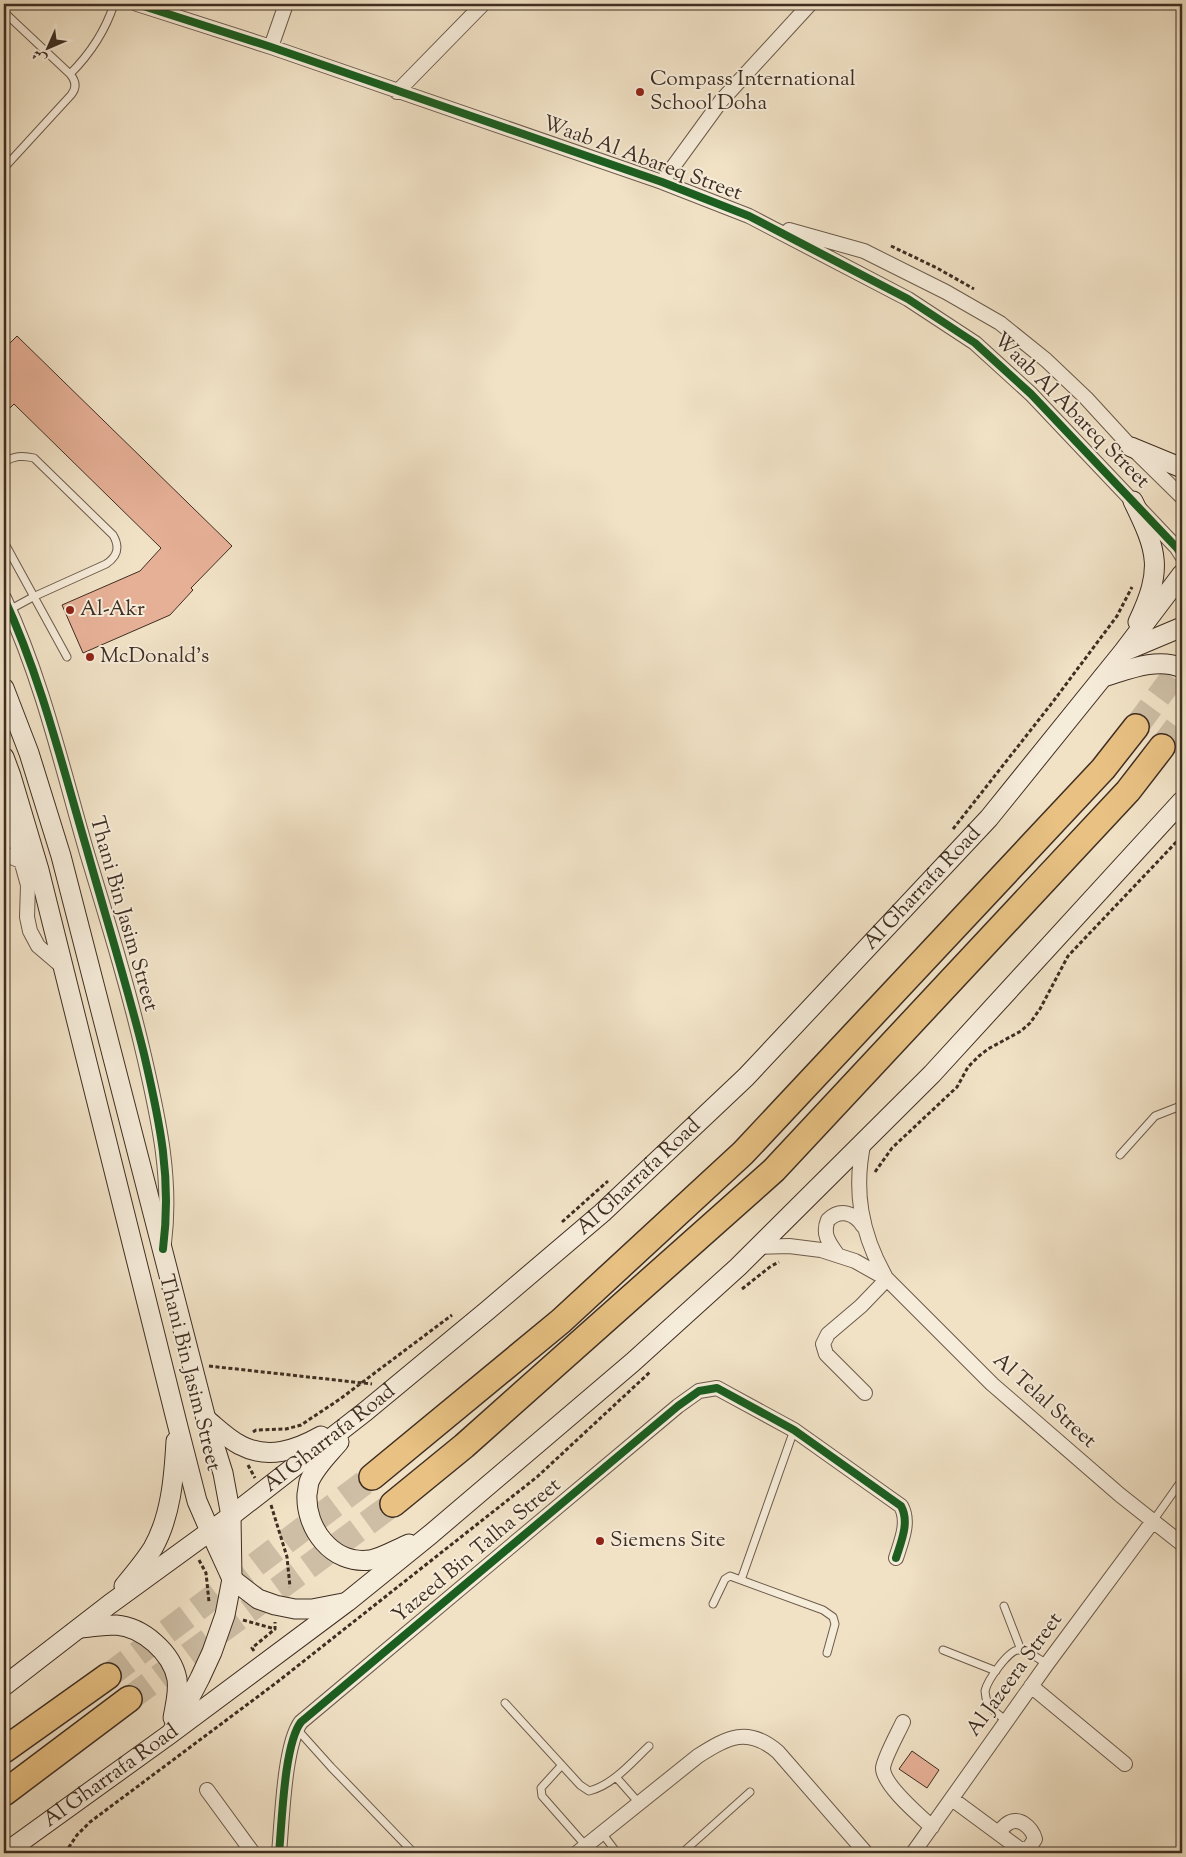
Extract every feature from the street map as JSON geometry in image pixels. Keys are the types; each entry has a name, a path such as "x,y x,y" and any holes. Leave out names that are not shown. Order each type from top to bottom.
{"highway":[{"path":"372,1476 561,1321 744,1153 1103,769 1136,727"},
{"path":"393,1504 464,1446 774,1170 1128,791 1162,747"},
{"path":"4,1750 108,1676"},
{"path":"4,1793 129,1699"}],"main road":[{"path":"1132,447 1182,468"},
{"path":"1123,652 1143,611 1155,569 1155,556 1150,534 1133,501"},
{"name":"Al Gharrafa Road","path":"4,1686 110,1604 232,1516 366,1411 602,1213 746,1077 989,818 1123,652 1182,574"},
{"path":"1123,652 1182,627"},
{"path":"1103,677 1154,664 1174,664 1182,668"},
{"name":"Thani Bin Jasim Street","path":"4,688 29,752 61,856 206,1419 223,1474 232,1516 232,1578 226,1615 200,1678 170,1734"},
{"name":"Thani Bin Jasim Street","path":"4,758 39,870 177,1422 198,1501 210,1531 232,1578 258,1599 294,1609 347,1602"},
{"name":"Al Gharrafa Road","path":"5,1853 170,1734 347,1602 432,1534 633,1362 757,1248 932,1074 1182,802"},
{"path":"366,1411 319,1465 308,1483 307,1503 310,1520 315,1531 335,1552 352,1559 370,1560 432,1534"},
{"path":"206,1419 241,1446 270,1454 305,1445 366,1411"},
{"path":"110,1604 152,1549 163,1525 175,1468 177,1422"},
{"path":"81,1628 117,1625 143,1635 162,1649 169,1659 177,1680 177,1693 170,1734"}],"street":[{"name":"Waab Al Abareq Street","path":"137,4 271,47 662,182 748,216 908,299 975,344 1031,394 1177,548 1182,556"},
{"path":"271,47 286,4"},
{"path":"397,92 483,4"},
{"path":"662,182 721,100 810,4"},
{"name":"Waab Al Abareq Street","path":"761,223 864,251 946,292 1000,323 1046,360 1086,398 1182,497"},
{"name":"Thani Bin Jasim Street","path":"7,604 42,699 132,1003 151,1086 165,1162 167,1205 163,1249"},
{"path":"4,803 28,885 27,917 30,931 38,946 65,969"},
{"path":"4,854 22,862"},
{"path":"864,1141 858,1174 858,1192 863,1226 869,1244 887,1279"},
{"path":"837,1254 827,1239 825,1232 828,1220 832,1216 845,1213 856,1218 863,1226"},
{"path":"757,1248 781,1246 806,1247 837,1254 854,1260 887,1279"},
{"path":"865,1393 826,1354 823,1344 828,1334 861,1306 887,1279"},
{"name":"Al Telal Street","path":"887,1279 992,1384 1152,1521 1182,1544"},
{"name":"Yazeed Bin Talha Street","path":"279,1853 289,1750 296,1728 310,1714 690,1396 699,1391 717,1388 794,1430 901,1506 904,1511 905,1524 896,1558"},
{"name":"Al Jazeera Street","path":"913,1853 1031,1686 1152,1521"},
{"path":"1031,1686 1125,1764"},
{"path":"903,1722 884,1763 884,1776 912,1808 932,1827"},
{"path":"582,1850 681,1768 715,1746 739,1737 754,1738 769,1744 788,1762 866,1853"},
{"path":"207,1790 253,1853"},
{"path":"952,1798 998,1833"}],"lane":[{"path":"70,74 89,54 97,42 114,4"},
{"path":"4,12 70,74 75,82 74,92 4,168"},
{"path":"4,462 11,457 23,456 34,458 113,535 117,543 114,559 106,564 33,597 7,604"},
{"path":"4,542 67,657"},
{"path":"1120,1155 1155,1116 1178,1107 1182,1108"},
{"path":"741,1580 794,1430"},
{"path":"1152,1521 1182,1480"},
{"path":"713,1604 725,1579 730,1576 824,1610 833,1617 835,1624 827,1653"},
{"path":"1004,1606 1021,1650"},
{"path":"943,1650 996,1671"},
{"path":"1007,1721 993,1710 986,1701 984,1691 996,1671 1010,1653 1016,1650 1021,1650 1047,1664"},
{"path":"506,1702 561,1766 580,1786 589,1791 598,1789 616,1777 649,1746"},
{"path":"296,1728 330,1767 414,1853"},
{"path":"561,1766 541,1788 542,1796 582,1850"},
{"path":"616,1777 639,1803"},
{"path":"682,1853 750,1792"},
{"path":"602,1833 617,1853"}],"path":[{"path":"950,833 1035,726 1117,616 1137,576 1146,569 1155,569"},
{"path":"858,1192 871,1184 875,1172 892,1148 956,1087 968,1067 979,1056 1009,1036 1021,1031 1030,1022 1040,1009 1068,956 1182,836"},
{"path":"556,1227 612,1177"},
{"path":"737,1294 771,1266 806,1247"},
{"path":"241,1446 256,1430 286,1429 302,1425 454,1314"},
{"path":"192,1364 395,1387"},
{"path":"65,1853 77,1835 90,1822 276,1683 537,1477 654,1369"},
{"path":"239,1467 248,1464 258,1484"},
{"path":"270,1504 287,1557 290,1587"},
{"path":"196,1555 206,1573 210,1610"},
{"path":"275,1605 276,1629"},
{"path":"243,1620 276,1629"},
{"path":"255,1653 252,1648 276,1629"}],"building":[{"path":"17,336 232,546 191,588 193,590 170,615 83,653 62,605 140,571 161,548 14,404 4,414 4,349"},
{"path":"912,1751 939,1770 927,1788 899,1769"}],"tunnel":[{"path":"1136,727 1182,665"},
{"path":"1162,747 1182,720"},
{"path":"108,1676 372,1477"},
{"path":"129,1699 393,1504"}],"cycle path":[{"path":"137,4 271,47 662,182 749,216 908,299 975,343 1031,394 1177,548 1182,556"},
{"path":"4,598 29,659 50,722 124,977 144,1054 163,1151 166,1198 163,1249"},
{"path":"279,1853 287,1765 295,1733 301,1722 678,1406 699,1391 717,1388 794,1430 901,1506 904,1512 905,1525 896,1558"}],"place":[{"name":"Compass International School Doha","path":"640,92"},
{"name":"Al-Akr","path":"70,610"},
{"name":"McDonald's","path":"90,657"},
{"name":"Siemens Site","path":"600,1541"}]}
